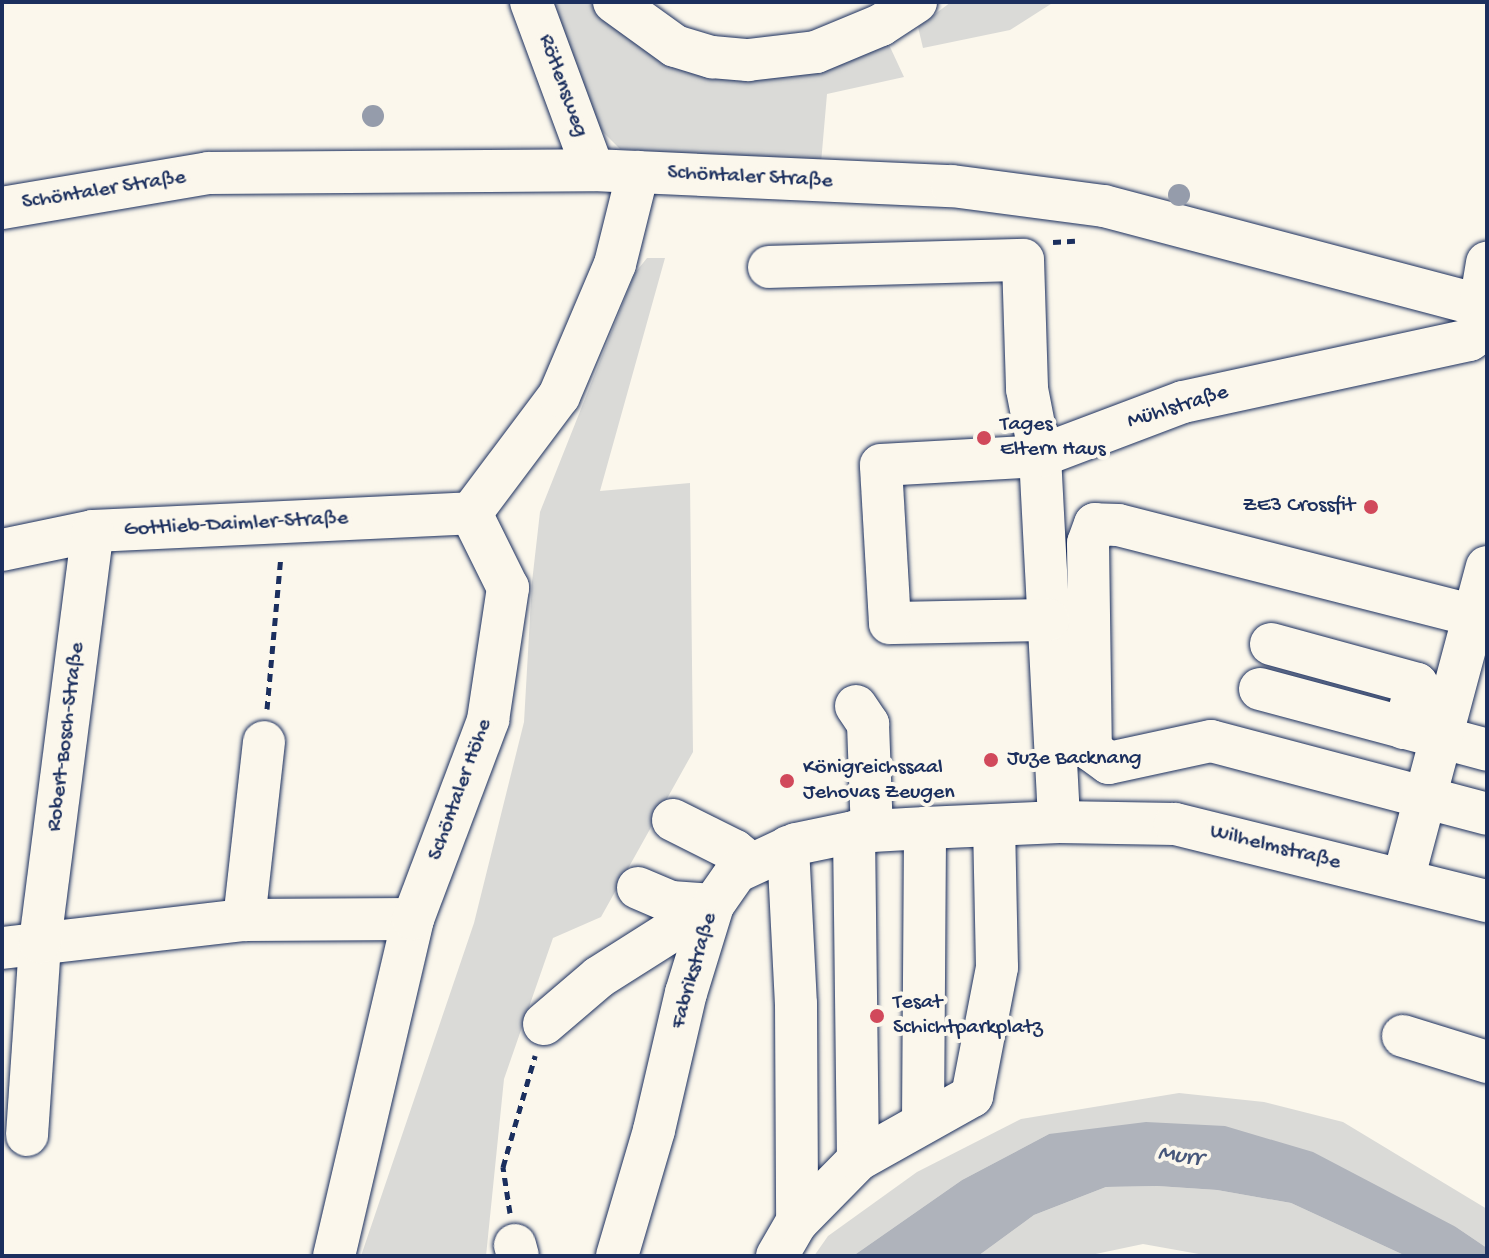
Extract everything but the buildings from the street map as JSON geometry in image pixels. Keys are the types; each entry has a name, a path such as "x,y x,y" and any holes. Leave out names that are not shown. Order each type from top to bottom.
{"street":[{"name":"Rötlensweg","path":"531,2 593,170"},
{"path":"614,2 675,46 712,57 748,60 816,52 881,25 916,2"},
{"name":"Schöntaler Straße","path":"2,208 208,173 593,170 952,186 1104,206 1485,313"},
{"path":"471,513 559,396 615,264 638,172"},
{"path":"769,267 1023,260 1027,389 1040,456 1059,822"},
{"path":"1485,313 1487,263"},
{"name":"Mühlstraße","path":"1048,620 890,623 881,465 1040,456 1183,402 1469,340 1485,313"},
{"name":"Gottlieb-Daimler-Straße","path":"2,550 93,531 471,513"},
{"name":"Schöntaler Höhe","path":"334,1256 413,919 488,720 508,588 471,513"},
{"path":"1480,618 1143,531 1095,524 1090,532 1091,750 1109,763 1211,741 1487,814"},
{"name":"Robert-Bosch-Straße","path":"27,1135 21,945 93,531"},
{"path":"1450,740 1480,618 1487,567"},
{"path":"1271,644 1417,684 1450,740"},
{"path":"1403,880 1424,798 1450,740 1487,675"},
{"path":"1260,689 1450,740"},
{"path":"856,706 868,724 863,832 858,1160"},
{"path":"244,920 264,742"},
{"path":"673,820 735,851 750,863"},
{"name":"Fabrikstraße","path":"617,1256 643,1172 686,993 713,905 736,872 788,847 863,832 1059,822"},
{"name":"Wilhelmstraße","path":"1059,822 1175,824 1487,901"},
{"path":"787,1239 858,1160 972,1096 997,967 994,825"},
{"path":"923,1122 925,828"},
{"path":"787,1239 796,1004 788,847"},
{"path":"638,888 671,902 713,905"},
{"path":"544,1024 599,977 713,905"},
{"path":"21,945 244,920 413,919"},
{"path":"1403,1036 1487,1062"}],"path":[{"path":"264,742 284,523"},
{"path":"517,1251 503,1167 544,1024"}],"shaded area":[{"path":"589,2 650,46 884,34 904,77 827,94 821,163 620,149 598,127 552,4"},
{"path":"951,2 1054,2 1010,30 923,48 918,27"},
{"path":"647,258 665,258 600,491 690,483 693,752 601,917 553,938 504,1079 486,1256 361,1256 474,923 524,722 532,582 540,512 635,273"},
{"path":"1179,1093 1264,1102 1343,1122 1487,1209 1487,1248 1456,1227 1049,1134 962,1180 853,1256 814,1256 828,1236 917,1172 1021,1119"},
{"path":"1106,1187 1217,1190 1291,1203 1406,1256 1210,1256 1143,1244 1086,1256 978,1256 1034,1215"}],"water":[{"name":"Murr","path":"1146,1122 1225,1126 1313,1152 1456,1227 1487,1248 1487,1256 1406,1256 1291,1203 1217,1190 1157,1186 1106,1187 1034,1215 978,1256 853,1256 962,1180 1049,1134"}],"place":[{"name":"Tages Eltern Haus","path":"984,438"},
{"name":"ZE3 Crossfit","path":"1371,507"},
{"name":"Juze Backnang","path":"991,760"},
{"name":"Königreichssaal Jehovas Zeugen","path":"787,781"},
{"name":"Tesat Schichtparkplatz","path":"877,1016"}]}
